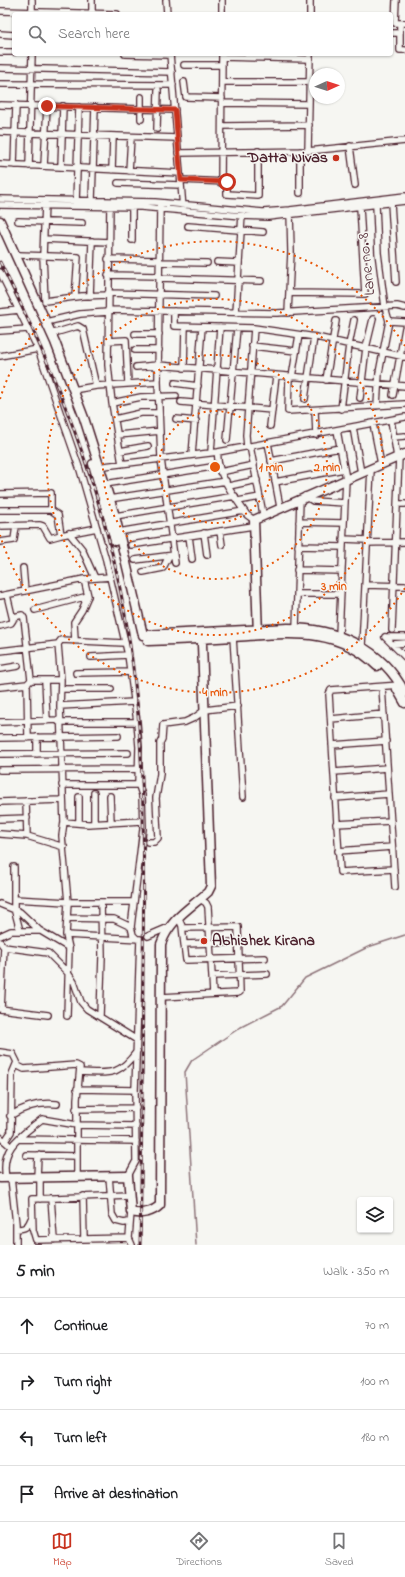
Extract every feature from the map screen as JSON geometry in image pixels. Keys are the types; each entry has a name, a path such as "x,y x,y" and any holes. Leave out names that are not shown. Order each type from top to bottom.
{"street":[{"path":"32,0 32,12"},
{"path":"92,0 92,12"},
{"path":"166,0 167,12"},
{"path":"222,0 222,12"},
{"path":"310,0 310,12"},
{"path":"396,0 395,23 403,23 400,33 400,50 405,50"},
{"path":"1,11 16,12"},
{"path":"393,33 400,33"},
{"path":"0,34 12,35"},
{"path":"0,52 12,52"},
{"path":"29,166 32,56"},
{"path":"170,56 183,207"},
{"path":"221,183 222,56"},
{"path":"266,56 310,57 310,68"},
{"path":"184,65 222,65"},
{"path":"0,68 172,72"},
{"path":"184,82 186,97 222,101 309,104 308,151"},
{"path":"222,82 309,82"},
{"path":"0,84 173,85"},
{"path":"157,130 158,90"},
{"path":"141,97 141,119"},
{"path":"0,105 175,110"},
{"path":"14,165 16,105"},
{"path":"44,166 47,106"},
{"path":"61,167 63,106"},
{"path":"76,203 79,107"},
{"path":"92,200 95,107"},
{"path":"222,126 309,125"},
{"path":"0,132 177,138"},
{"path":"112,170 113,136"},
{"path":"129,170 131,137"},
{"path":"178,153 308,151 405,141"},
{"path":"350,146 355,185"},
{"path":"118,183 227,182 228,194 258,196 258,151"},
{"path":"300,151 300,192"},
{"path":"0,164 180,173"},
{"path":"290,213 405,196"},
{"path":"0,199 46,202 160,205 242,213 290,213 360,207 405,201"},
{"path":"76,203 92,200 110,203"},
{"path":"0,206 46,202"},
{"path":"41,303 46,202"},
{"path":"110,203 108,259 108,341 110,385 122,464"},
{"path":"391,203 396,282"},
{"path":"132,204 132,240"},
{"path":"160,205 158,365 160,460 172,539 172,555 175,563"},
{"name":"Lane no. 8","path":"376,205 378,253 385,307 389,321"},
{"path":"289,293 365,294 360,207"},
{"path":"236,313 242,213"},
{"path":"288,313 291,252 290,213"},
{"path":"0,221 41,303 46,322 73,390 115,516 143,638"},
{"path":"18,221 82,223"},
{"path":"188,226 263,232"},
{"path":"0,234 48,336 80,420 144,641 258,633 339,635 362,646 392,673 402,688 405,703"},
{"path":"44,239 109,242"},
{"path":"90,296 92,241"},
{"path":"19,255 78,258 76,297"},
{"path":"108,259 207,264"},
{"path":"217,262 239,263"},
{"path":"0,272 2,279 38,349 80,470 110,577 128,655 137,722 138,785 142,796 142,821 145,842 131,927 132,935 137,939 140,939 135,1090 136,1162 128,1176 131,1212 129,1222 129,1238 132,1245"},
{"path":"108,275 262,281"},
{"path":"41,303 76,297 108,294 214,296"},
{"path":"46,322 80,314 108,311 288,313 385,307 405,308"},
{"path":"0,312 19,310"},
{"path":"174,311 174,326 254,328 314,337 402,357"},
{"path":"341,409 349,345 354,320"},
{"path":"360,398 366,348 373,320"},
{"path":"326,380 336,321"},
{"path":"377,406 378,385 389,321 405,322"},
{"path":"52,334 78,326 83,329 96,386"},
{"path":"184,368 185,327"},
{"path":"192,454 196,420 202,327"},
{"path":"211,452 220,327"},
{"path":"227,440 238,328"},
{"path":"254,328 246,435 254,465 263,514"},
{"path":"393,395 402,357 405,328"},
{"path":"0,331 28,329"},
{"path":"135,334 159,334"},
{"path":"298,335 287,410 341,409 405,404"},
{"path":"304,399 314,337"},
{"path":"108,341 126,340 128,384"},
{"path":"252,346 296,351"},
{"path":"0,356 38,349"},
{"path":"135,350 159,350"},
{"path":"136,367 158,365 307,379 405,386"},
{"path":"270,426 276,376"},
{"path":"73,390 96,386 158,382"},
{"path":"175,383 198,386"},
{"path":"112,403 140,397 176,396"},
{"path":"181,402 272,410"},
{"path":"315,410 316,434"},
{"path":"115,419 141,413 159,413"},
{"path":"104,466 218,452 405,417"},
{"path":"176,419 196,420"},
{"path":"391,420 392,437 400,456 392,630"},
{"path":"373,424 381,464"},
{"path":"353,427 361,473"},
{"path":"337,430 346,479 339,635"},
{"path":"118,435 160,431"},
{"path":"392,437 405,436"},
{"path":"268,443 280,507"},
{"path":"120,451 148,446"},
{"path":"271,461 340,448"},
{"path":"218,452 219,469 236,499 253,523 258,633"},
{"path":"131,545 220,531 253,523 263,514 400,456"},
{"path":"105,484 163,475 254,465"},
{"path":"275,482 344,469"},
{"path":"362,646 371,469"},
{"path":"109,499 257,480"},
{"path":"0,494 51,494 51,510"},
{"path":"115,516 167,506 260,497"},
{"path":"302,498 314,501 345,502"},
{"path":"296,628 299,522 302,498"},
{"path":"398,504 405,504"},
{"path":"0,510 51,510 58,515 61,535"},
{"path":"118,532 244,511"},
{"path":"299,522 344,524"},
{"path":"0,526 40,525 43,526 47,536 50,538 97,528"},
{"path":"0,542 14,540 16,526"},
{"path":"220,531 222,545"},
{"path":"70,533 82,549 95,578"},
{"path":"204,533 207,555"},
{"path":"189,536 192,559"},
{"path":"343,539 396,543 405,542"},
{"path":"298,546 343,547"},
{"path":"135,560 172,555"},
{"path":"143,572 163,568 172,555"},
{"path":"23,568 25,591"},
{"path":"297,570 342,571"},
{"path":"0,596 84,578 110,577"},
{"path":"75,640 74,622 88,596 84,578"},
{"path":"365,585 405,586"},
{"path":"0,626 11,623 14,617 7,594"},
{"path":"297,594 341,594"},
{"path":"35,610 88,596"},
{"path":"14,617 24,615 28,647 28,738"},
{"path":"203,637 233,637 296,628 308,628 328,635 358,651 372,661 402,688"},
{"path":"131,1212 141,1213 149,1211 160,1205 161,944 170,926 178,917 208,892 212,886 203,637"},
{"path":"233,637 243,797"},
{"path":"405,637 383,637 402,650 405,657"},
{"path":"0,651 58,644 61,640 124,643"},
{"path":"392,644 405,643"},
{"path":"58,644 61,689 59,721 60,754 64,822 62,836 68,902 66,935 69,948 67,1016"},
{"path":"91,657 128,655"},
{"path":"0,669 18,666"},
{"path":"76,673 130,672"},
{"path":"0,687 45,680 60,680"},
{"path":"45,680 47,721"},
{"path":"394,869 341,873 336,824 329,694 331,690 382,687 402,688"},
{"path":"382,687 395,887"},
{"path":"61,689 111,689"},
{"path":"60,706 134,702"},
{"path":"145,842 154,842 158,838 156,798 160,774 160,743 162,739 163,725 194,718 205,710 238,706"},
{"path":"331,719 384,714"},
{"path":"194,718 200,720 206,725"},
{"path":"0,722 137,722"},
{"path":"0,738 118,736"},
{"path":"37,737 37,754"},
{"path":"332,745 386,741"},
{"path":"0,754 128,753"},
{"path":"0,770 61,768 138,769"},
{"path":"334,772 387,768"},
{"path":"62,785 138,785"},
{"path":"94,793 94,823"},
{"path":"335,798 389,794"},
{"path":"110,796 111,822"},
{"path":"79,797 79,823"},
{"path":"0,802 62,800"},
{"path":"26,801 27,836"},
{"path":"0,819 27,818"},
{"path":"64,822 94,823 142,821"},
{"path":"336,824 391,821"},
{"path":"0,834 27,836 64,847"},
{"path":"338,851 392,847"},
{"path":"14,867 14,908 20,931"},
{"path":"14,899 68,902 134,902"},
{"path":"200,899 207,905 212,959 213,994"},
{"path":"100,1016 102,956 101,902"},
{"path":"0,904 14,908 40,931 69,948"},
{"path":"178,917 183,928 186,960 265,958"},
{"path":"67,918 114,919 131,927"},
{"path":"148,936 170,926"},
{"path":"161,997 239,993 240,958 238,926 183,928"},
{"path":"0,936 8,931 40,931"},
{"path":"66,935 137,939"},
{"path":"184,944 239,942"},
{"path":"48,1015 0,1009 2,944 48,953 68,973 74,982 81,1002 87,1009 137,1040"},
{"path":"212,976 267,974"},
{"path":"80,1072 118,1071 124,1067 137,1050"},
{"path":"0,1052 13,1054 15,1056 16,1065 12,1074 10,1116 11,1132 2,1167 16,1229 16,1245"},
{"path":"16,1065 24,1069 76,1065 80,1067 76,1109 77,1176"},
{"path":"77,1089 135,1090"},
{"path":"10,1116 26,1107 44,1103 57,1104"},
{"path":"76,1109 136,1108"},
{"path":"8,1143 18,1139 42,1119 77,1124 136,1126"},
{"path":"0,1137 8,1143"},
{"path":"18,1139 136,1142"},
{"path":"26,1155 77,1156"},
{"path":"38,1155 40,1198"},
{"path":"109,1176 112,1214 116,1221 124,1223 129,1222"},
{"path":"5,1178 128,1176"},
{"path":"129,1195 32,1199 32,1217 36,1240 129,1238"},
{"path":"83,1196 84,1240"},
{"path":"51,1198 54,1240"},
{"path":"16,1229 24,1229 29,1225 32,1217"}],"waterway":[{"path":"196,1245 185,1072 192,1060 241,1027 282,1006 305,978 368,947 405,935"}],"railway":[{"path":"0,262 40,345 75,431 90,475 115,564 131,655 137,701 143,838 140,1245"}],"place":[{"name":"Datta Nivas","path":"336,158"},
{"name":"Abhishek Kirana","path":"204,941"}],"route":[{"path":"47,106 175,110 181,180 221,183 227,182"}]}
